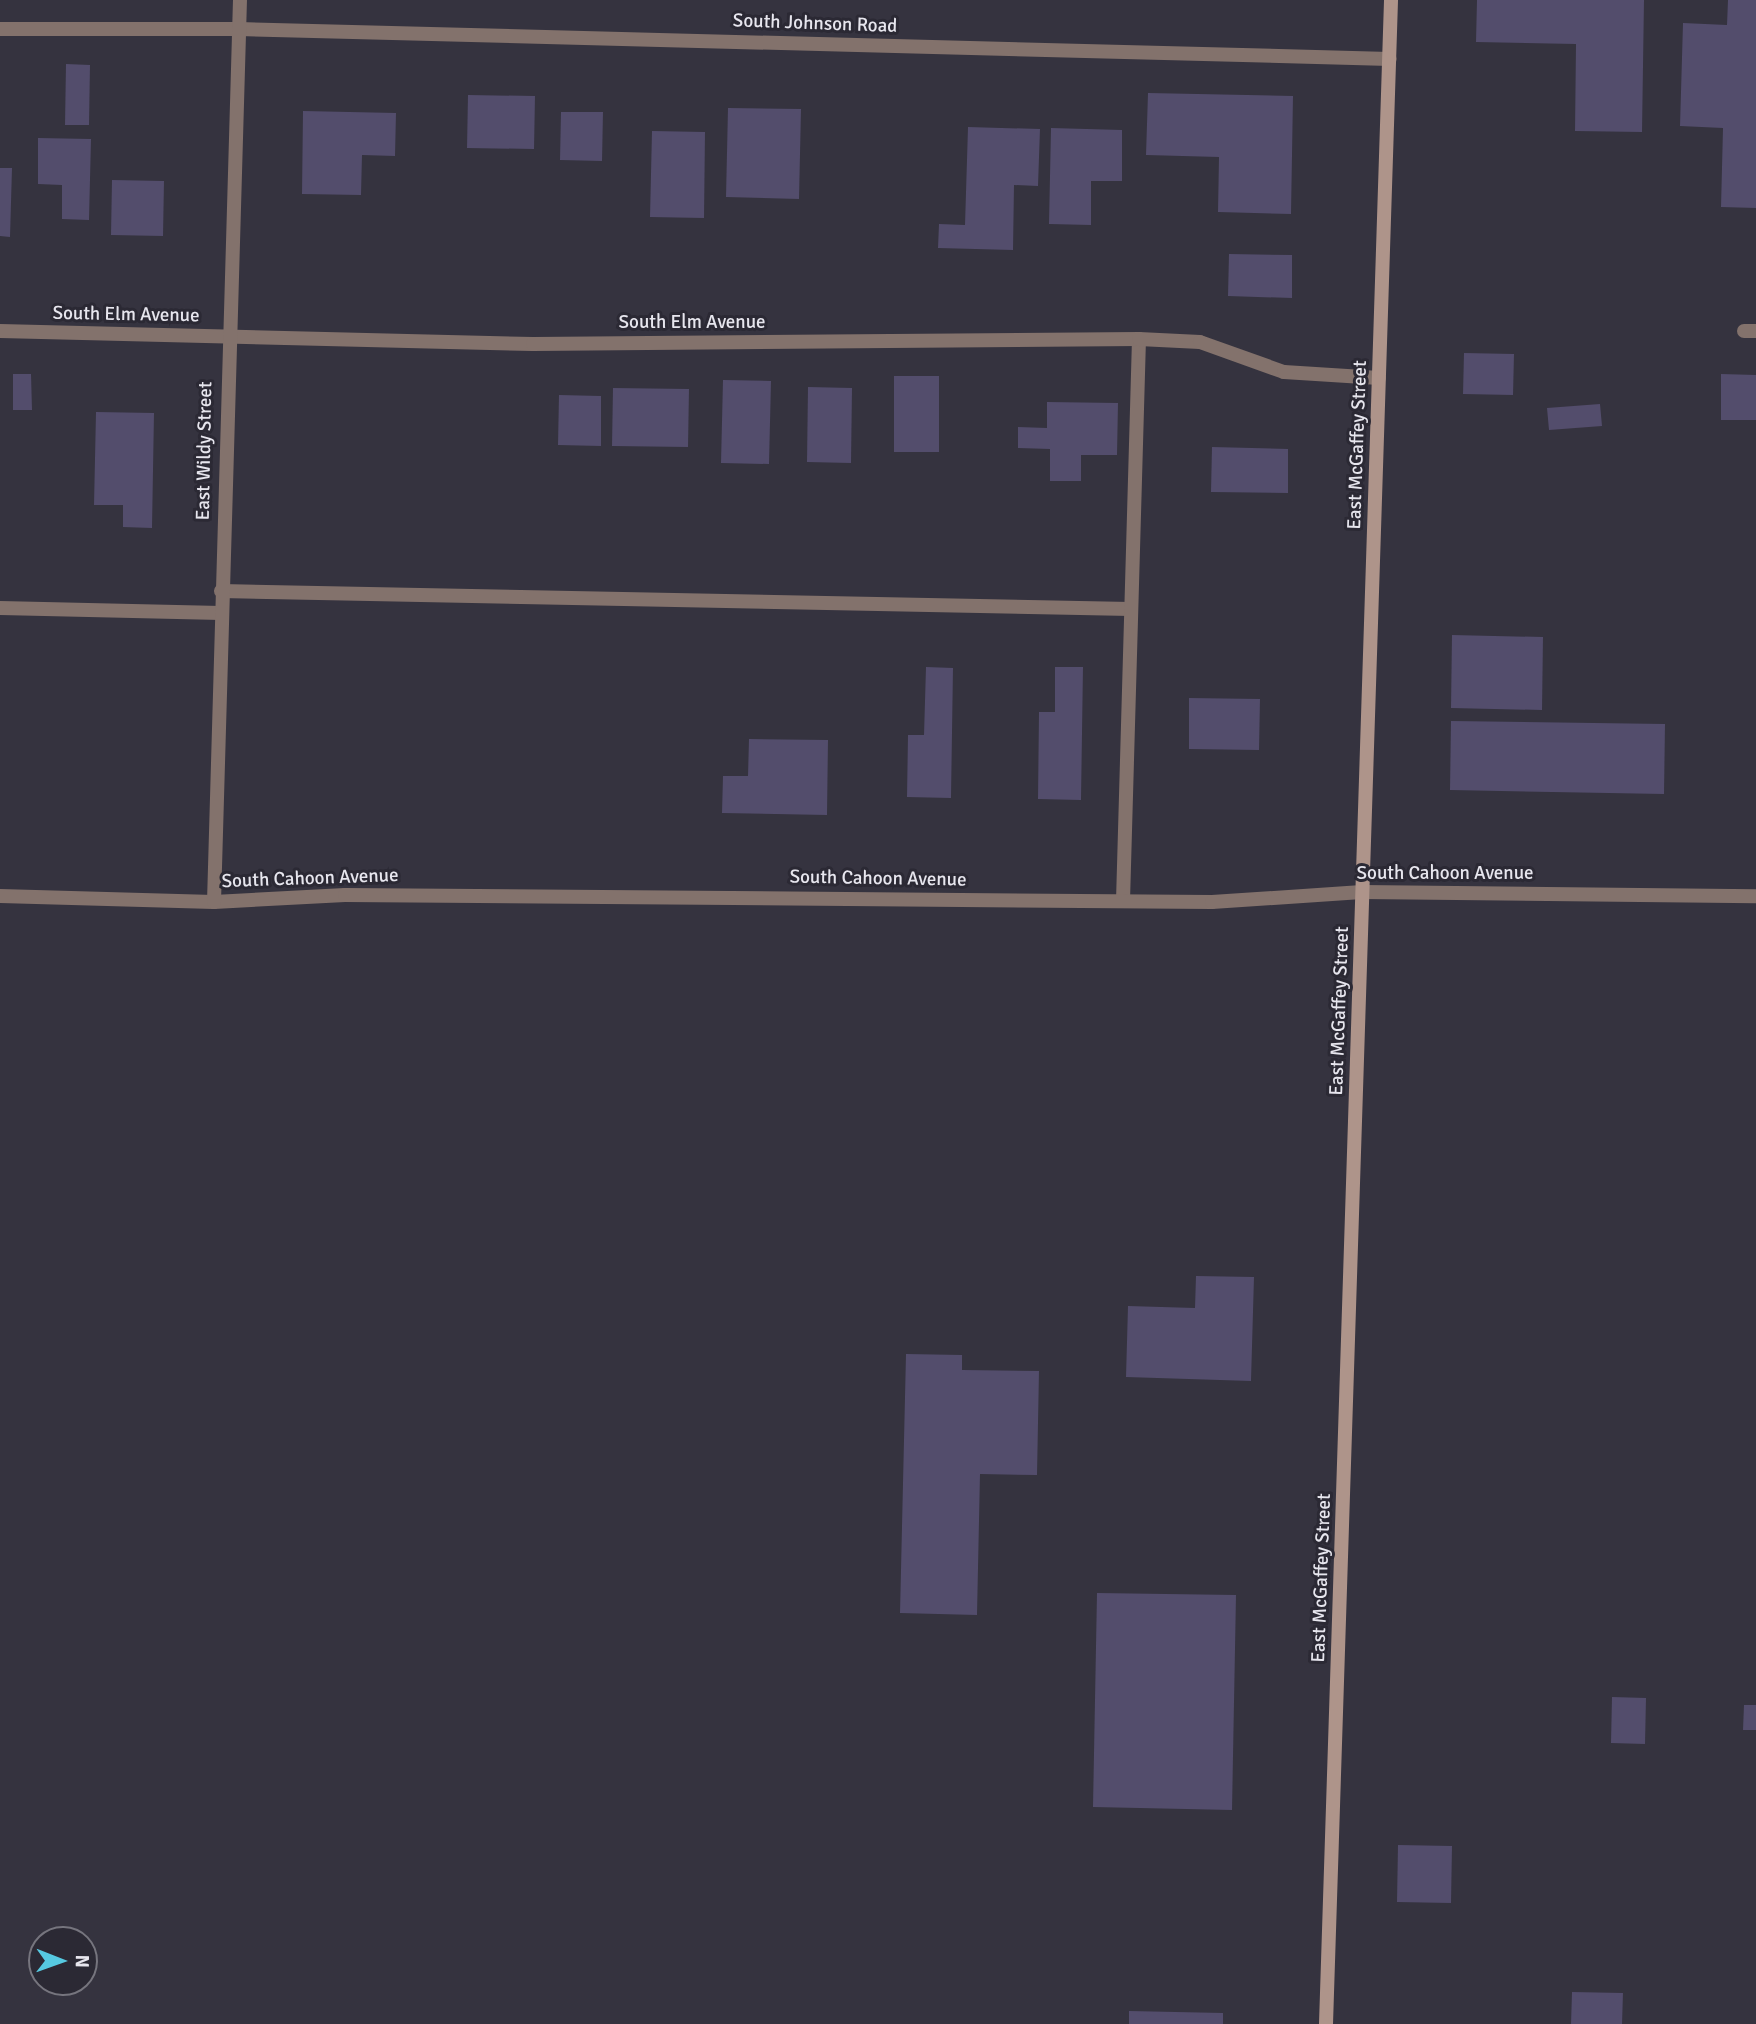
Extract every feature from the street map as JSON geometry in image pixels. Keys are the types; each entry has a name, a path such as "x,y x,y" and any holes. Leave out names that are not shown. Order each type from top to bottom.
{"main road":[{"name":"East McGaffey Street","path":"1326,2024 1391,0"}],"street":[{"name":"East Wildy Street","path":"214,902 227,337 240,0"},
{"name":"South Johnson Road","path":"0,29 239,29 1390,59"},
{"name":"South Elm Avenue","path":"0,331 534,344 1139,339 1200,342 1284,372 1379,378"},
{"path":"1123,901 1139,339"},
{"path":"221,592 1131,609"},
{"path":"0,608 221,612"},
{"name":"South Cahoon Avenue","path":"0,896 214,902 345,895 1212,902 1363,892 1756,896"}],"building":[{"path":"1477,0 1644,0 1642,132 1575,131 1576,44 1476,42"},
{"path":"1728,0 1756,0 1756,208 1721,207 1723,128 1680,126 1683,23 1727,25"},
{"path":"66,64 90,65 89,125 65,125"},
{"path":"1148,93 1293,96 1291,214 1218,212 1219,157 1146,155"},
{"path":"468,95 535,96 534,149 467,148"},
{"path":"728,108 801,109 799,199 726,197"},
{"path":"303,111 396,113 395,156 362,155 361,195 302,194"},
{"path":"561,112 603,112 602,161 560,160"},
{"path":"968,127 1040,129 1038,186 1014,185 1013,250 938,248 939,224 965,225"},
{"path":"1051,128 1122,130 1122,181 1091,181 1091,225 1049,224"},
{"path":"652,131 705,132 704,218 650,217"},
{"path":"38,138 91,139 89,220 62,219 62,185 38,184"},
{"path":"0,168 12,168 10,237 0,236"},
{"path":"112,180 164,181 163,236 111,235"},
{"path":"1229,254 1292,255 1292,298 1228,296"},
{"path":"1464,353 1514,354 1513,395 1463,394"},
{"path":"13,374 31,374 32,410 13,410"},
{"path":"1721,374 1756,375 1756,420 1721,420"},
{"path":"894,376 939,376 939,452 894,452"},
{"path":"723,380 771,381 769,464 721,463"},
{"path":"808,387 852,388 851,463 807,462"},
{"path":"613,388 689,389 688,447 612,446"},
{"path":"559,395 601,396 601,446 558,445"},
{"path":"1047,402 1118,403 1117,455 1081,455 1081,481 1050,481 1050,449 1018,448 1018,427 1047,428"},
{"path":"1600,404 1602,426 1549,430 1547,408"},
{"path":"96,412 154,413 152,528 123,527 123,505 94,505"},
{"path":"1212,447 1288,449 1288,493 1211,492"},
{"path":"1452,635 1543,637 1542,710 1451,708"},
{"path":"926,667 953,668 951,798 907,797 908,735 924,735"},
{"path":"1055,667 1083,667 1081,800 1038,799 1039,712 1055,712"},
{"path":"1189,698 1260,699 1259,750 1189,749"},
{"path":"1451,721 1665,724 1664,794 1450,790"},
{"path":"749,739 828,740 827,815 722,813 723,776 748,776"},
{"path":"1196,1276 1254,1277 1251,1381 1126,1377 1128,1306 1195,1308"},
{"path":"906,1354 962,1355 962,1370 1039,1371 1037,1475 980,1474 977,1615 900,1613"},
{"path":"1097,1593 1236,1595 1232,1810 1093,1807"},
{"path":"1612,1697 1646,1698 1645,1744 1611,1743"},
{"path":"1744,1705 1756,1705 1756,1730 1743,1730"},
{"path":"1398,1845 1452,1846 1451,1903 1397,1902"},
{"path":"1572,1992 1623,1993 1622,2024 1571,2024"},
{"path":"1129,2011 1223,2013 1223,2024 1129,2024"}]}
